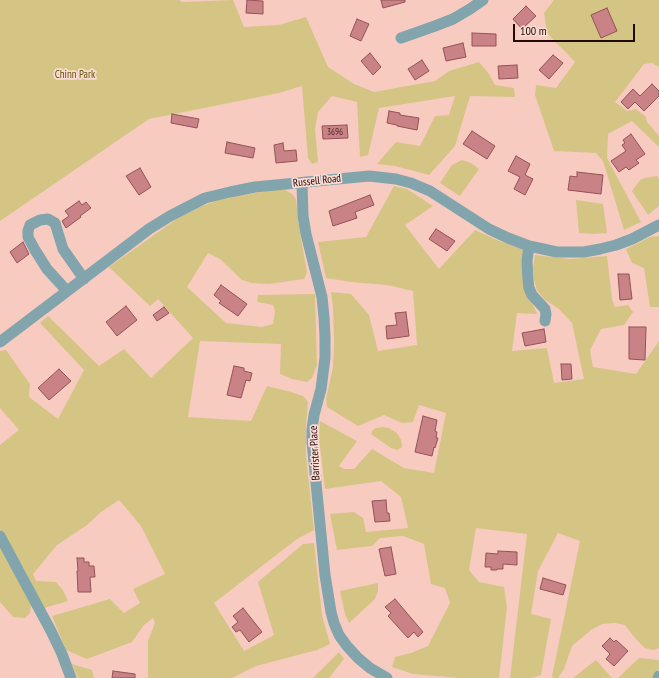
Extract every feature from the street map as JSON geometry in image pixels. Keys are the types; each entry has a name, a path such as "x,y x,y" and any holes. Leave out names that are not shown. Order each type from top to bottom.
{"street":[{"path":"402,38 453,19 483,0"},
{"name":"Russell Road","path":"0,342 149,230 170,216 205,198 230,192 369,176 403,181 430,191 490,229 508,238 529,246 557,252 584,252 600,250 632,239 659,225"},
{"name":"Barrister Place","path":"302,183 303,216 320,289 324,317 325,358 314,415 312,442 325,575 331,612 339,634 346,646 370,668 386,678"},
{"path":"67,292 47,269 35,250 28,237 30,225 40,220 48,219 55,223 63,249 84,279"},
{"path":"529,246 527,261 529,288 532,295 545,309 545,322"},
{"path":"0,536 52,632 71,678"}],"green space":[{"name":"Chinn Park","path":"0,0 179,0 182,2 233,0 244,27 279,25 306,17 328,67 354,84 374,92 435,81 449,71 479,62 489,74 495,85 514,88 515,97 470,96 455,146 429,175 395,166 377,164 396,142 420,146 435,116 449,115 455,96 379,108 368,155 360,157 357,102 332,96 318,112 315,129 318,162 312,164 308,158 302,86 279,93 149,119 0,221"},
{"path":"554,0 659,0 659,67 652,63 644,64 615,102 627,111 636,109 646,117 647,122 659,136 659,147 632,121 608,134 607,158 641,222 624,230 603,161 596,153 554,151 535,95 536,85 556,88 575,62 547,33 544,13"},
{"path":"462,160 471,163 479,169 460,196 440,183 452,165"},
{"path":"657,176 659,179 659,206 648,215 632,191 640,180"},
{"path":"394,186 407,189 433,206 405,225 439,269 475,230 524,250 523,282 537,314 517,313 512,351 547,348 554,383 584,379 572,323 559,309 544,299 537,290 533,268 535,255 570,259 607,256 612,299 615,307 628,305 633,312 624,325 601,329 590,350 593,367 636,374 659,341 659,648 653,650 645,648 625,625 615,623 602,624 591,630 572,646 564,669 558,678 553,678 552,676 580,541 558,533 538,571 531,614 551,619 541,675 531,678 510,678 527,534 476,528 469,570 479,582 504,587 507,607 499,678 459,678 413,674 392,667 395,657 411,653 428,646 450,603 445,588 431,584 424,544 403,536 380,538 372,546 337,550 330,514 354,512 363,518 366,532 408,528 401,497 381,481 325,489 319,438 320,421 357,441 339,466 344,469 354,469 372,449 404,468 434,473 446,413 419,405 413,422 402,423 384,415 358,426 327,407 326,399 333,367 334,342 331,292 351,294 369,315 378,351 417,345 413,291 387,285 326,278 318,242 366,237"},
{"path":"272,190 285,190 292,194 296,199 298,221 307,272 304,279 269,284 252,283 242,280 220,259 208,253 187,287 226,323 262,327 273,324 275,311 273,305 257,302 258,295 315,294 317,365 312,378 307,382 292,379 280,374 281,344 200,341 188,417 251,421 267,386 303,396 308,402 306,456 314,530 297,539 214,603 244,651 274,635 258,582 303,544 314,543 322,615 330,644 317,650 256,666 232,678 148,678 148,641 155,623 153,618 144,625 132,642 87,659 66,650 52,616 110,599 124,613 140,603 133,589 165,574 141,526 119,500 101,512 87,525 57,545 33,574 36,581 56,582 63,590 68,601 44,608 24,569 0,529 0,445 19,430 0,408 0,351 6,350 30,384 29,397 58,419 84,370 40,323 48,316 99,366 124,349 151,378 193,338 158,299 150,306 109,267 178,218 200,207 218,200"},
{"path":"576,200 603,204 607,233 579,233"},
{"path":"659,236 659,307 650,307 644,268 632,263 626,249 650,237"},
{"path":"376,428 389,428 397,433 401,440 402,447 397,450 391,448 371,434"},
{"path":"0,547 31,604 30,613 25,618 13,617 0,602"},
{"path":"378,583 378,591 375,599 349,623 345,614 340,591"},
{"path":"339,652 344,659 329,678 313,678"},
{"path":"639,658 659,660 659,668 653,678 618,678"},
{"path":"596,660 612,678 573,678"},
{"path":"72,664 92,670 94,678 78,678"}],"building":[{"path":"247,0 263,1 263,14 246,13"},
{"path":"381,0 405,0 405,2 383,8"},
{"path":"526,6 536,16 522,29 513,19"},
{"path":"607,8 617,31 601,38 591,15"},
{"path":"357,19 369,24 361,41 350,36"},
{"path":"472,33 496,34 496,46 472,46"},
{"path":"463,43 466,57 446,61 443,48"},
{"path":"370,53 381,67 373,75 361,61"},
{"path":"553,55 563,63 549,79 539,70"},
{"path":"422,60 429,71 415,80 408,69"},
{"path":"517,65 518,78 499,79 498,66"},
{"path":"652,84 659,91 659,96 644,111 635,102 628,109 621,102 633,89 640,96"},
{"path":"389,111 400,113 400,115 419,118 417,130 387,123"},
{"path":"172,114 199,119 197,128 171,123"},
{"path":"347,125 348,138 323,139 322,126"},
{"path":"472,131 495,146 487,159 463,144"},
{"path":"631,134 645,154 636,160 639,163 629,170 626,167 619,172 611,161 626,151 622,145 625,143 623,140"},
{"path":"227,142 255,148 253,158 225,153"},
{"path":"283,143 284,151 296,150 297,161 276,163 274,145"},
{"path":"516,156 530,164 525,175 533,179 525,195 514,189 520,177 508,171"},
{"path":"140,168 151,187 139,195 126,176"},
{"path":"577,172 603,175 601,194 568,190 570,176 577,177"},
{"path":"370,195 374,205 355,212 357,218 333,226 329,211"},
{"path":"79,201 82,205 86,202 91,208 66,228 62,221 69,216 65,211"},
{"path":"436,229 455,241 447,251 429,239"},
{"path":"23,242 29,254 17,263 10,252"},
{"path":"618,274 629,274 632,299 620,300"},
{"path":"221,285 247,304 238,316 219,303 221,301 214,295"},
{"path":"126,306 137,320 117,336 106,322"},
{"path":"164,307 169,313 157,321 153,315"},
{"path":"406,312 409,336 387,339 386,326 397,325 395,313"},
{"path":"629,327 646,327 645,360 629,359"},
{"path":"544,329 546,342 525,346 522,333"},
{"path":"561,364 571,364 572,379 562,380"},
{"path":"234,366 244,368 244,371 252,373 250,381 246,380 241,398 227,395"},
{"path":"59,369 71,381 49,400 38,388"},
{"path":"423,416 437,420 435,431 437,432 436,438 438,438 432,456 415,452"},
{"path":"386,500 387,513 389,513 390,521 375,522 372,501"},
{"path":"391,547 396,574 385,576 379,549"},
{"path":"498,551 517,552 517,565 503,564 503,569 497,570 491,570 491,567 485,567 486,553 498,554"},
{"path":"77,558 84,558 84,562 89,562 89,566 94,566 95,577 90,577 91,592 78,592"},
{"path":"543,578 566,585 563,595 540,589"},
{"path":"395,599 423,632 418,637 414,632 408,638 388,616 391,613 385,607"},
{"path":"243,608 262,632 249,642 240,630 236,632 232,627 238,622 233,616"},
{"path":"610,638 614,642 616,640 628,651 614,666 606,659 610,654 602,646"},
{"path":"113,671 135,674 135,678 112,678"}]}
